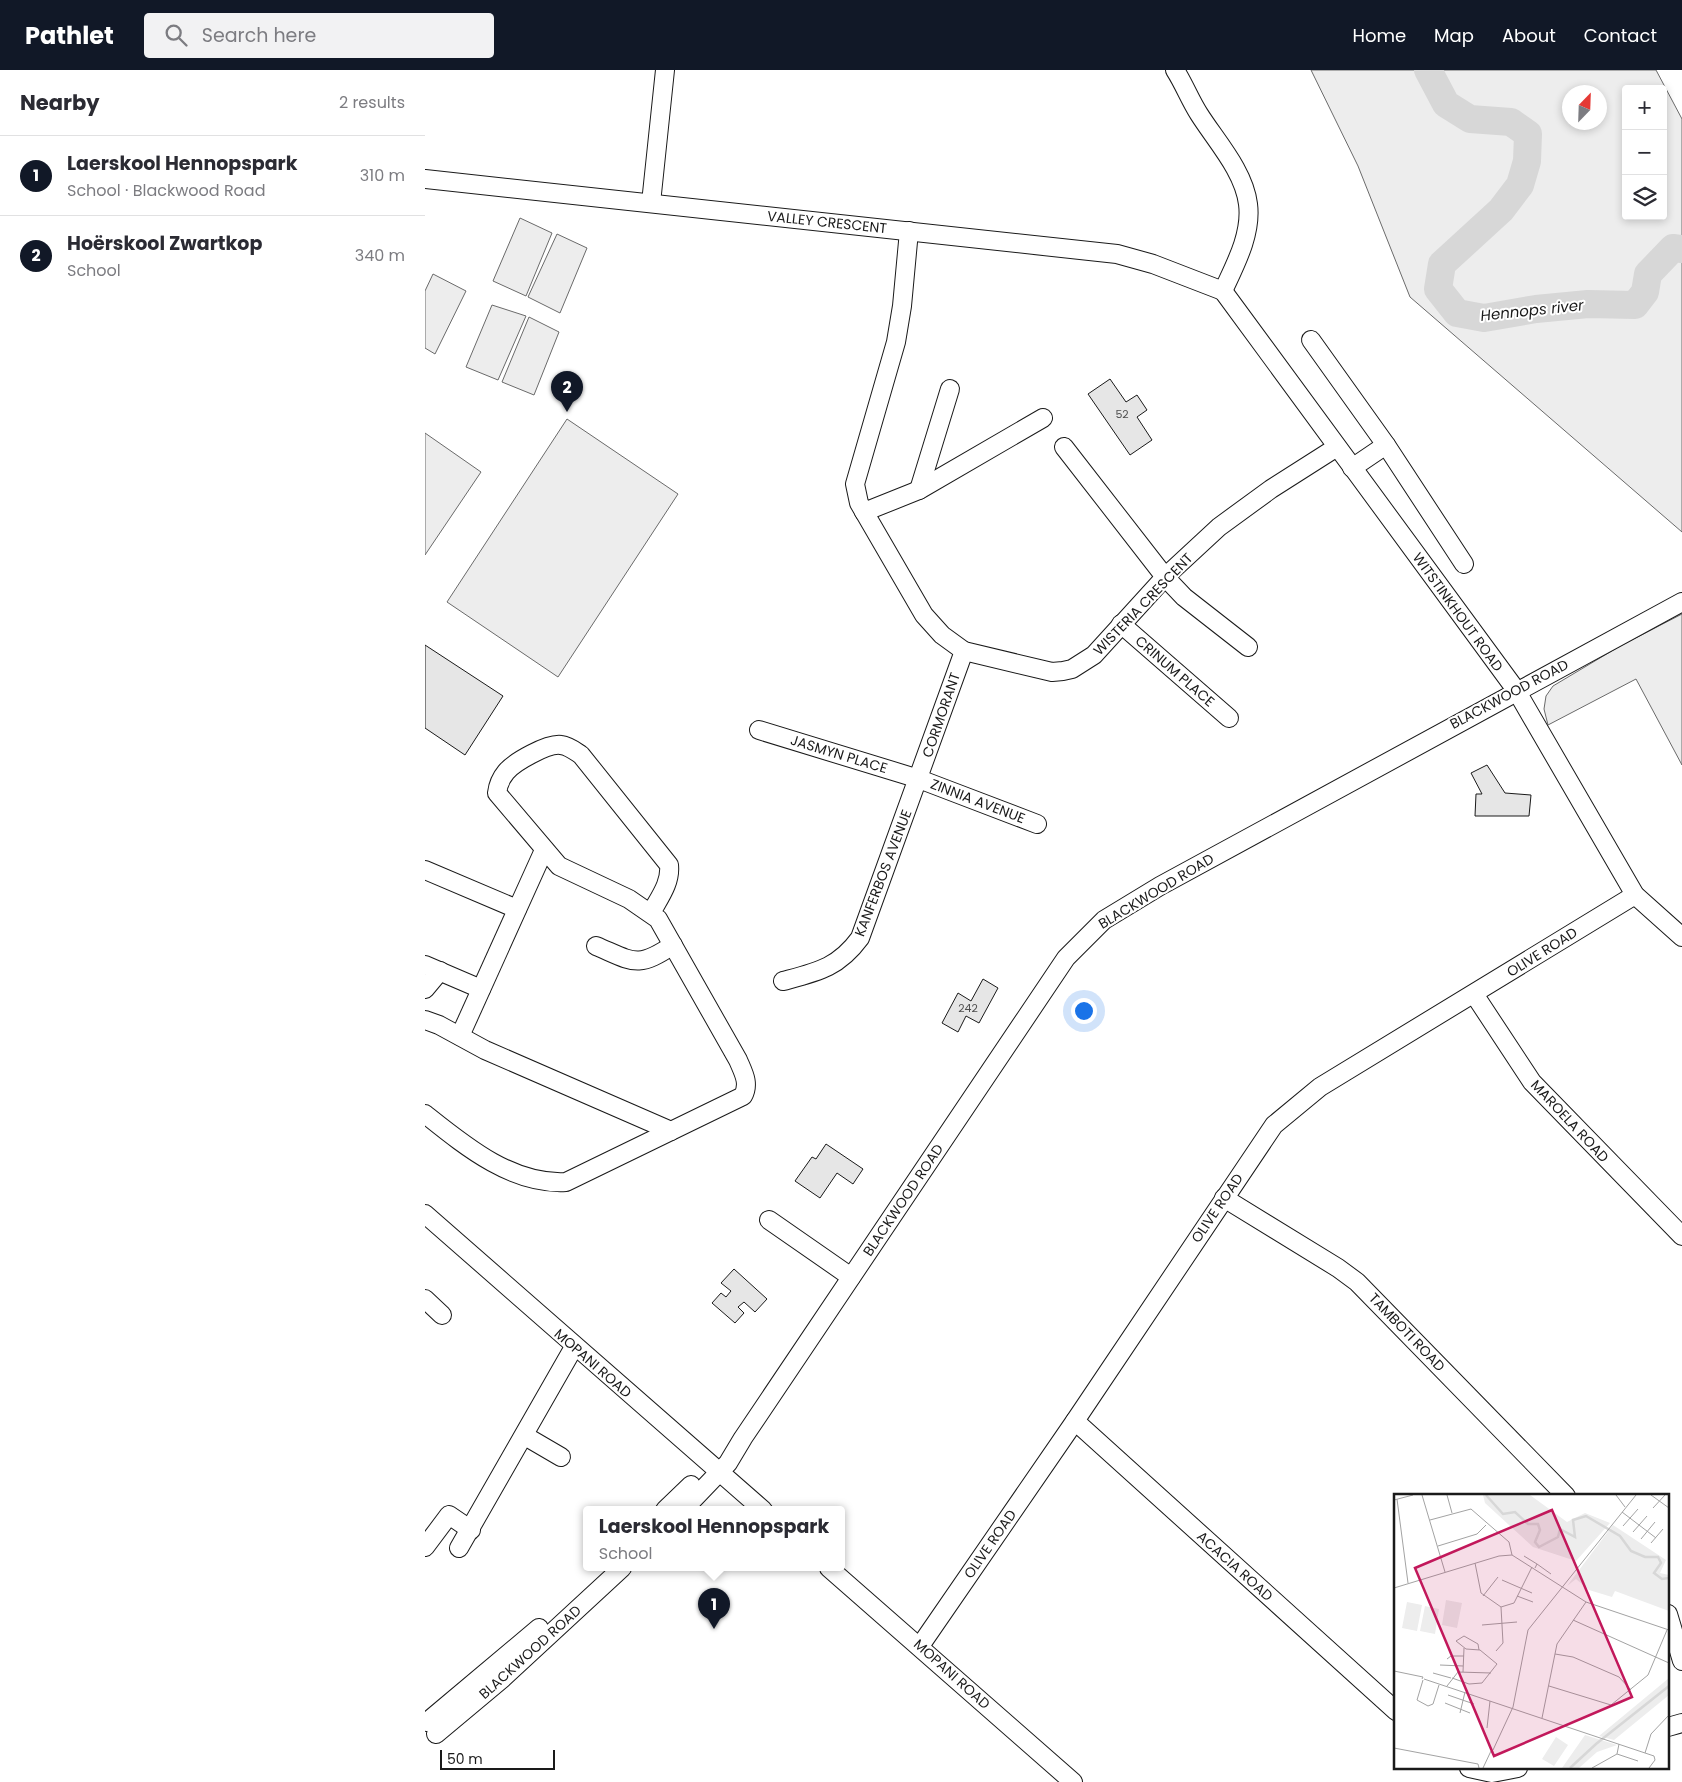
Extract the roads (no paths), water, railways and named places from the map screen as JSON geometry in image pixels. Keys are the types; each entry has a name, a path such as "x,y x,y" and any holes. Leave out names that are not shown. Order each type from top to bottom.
{"street":[{"path":"651,203 665,70"},
{"path":"1175,70 1198,112 1241,180 1248,204 1248,224 1243,242 1223,291"},
{"name":"VALLEY CRESCENT","path":"425,179 1117,254 1153,264 1223,291"},
{"name":"WISTERIA CRESCENT","path":"909,231 898,334 855,484 859,503 924,615 943,635 964,651 1052,672 1072,669 1089,660 1165,578 1219,527 1271,489 1337,446"},
{"name":"WITSTINKHOUT ROAD","path":"1223,291 1516,690 1635,895 1682,937"},
{"path":"1311,340 1386,445 1464,564"},
{"path":"919,490 951,389"},
{"path":"864,512 919,490 1043,418"},
{"path":"1352,468 1386,445"},
{"path":"1064,447 1165,578 1184,597 1248,647"},
{"name":"BLACKWOOD ROAD","path":"686,1506 733,1444 743,1438 1066,958 1097,926 1160,886 1516,690 1682,602"},
{"name":"CRINUM PLACE","path":"1121,624 1229,718"},
{"name":"CORMORANT","path":"919,779 964,651"},
{"name":"JASMYN PLACE","path":"759,730 919,779"},
{"path":"425,1114 467,1148 509,1170 548,1183 566,1182 743,1096 746,1090 746,1078 738,1060 659,918 651,913 629,899 559,866 497,793 499,784 506,771 552,745 571,748 581,755 669,866 670,874 667,885 651,913"},
{"name":"ZINNIA AVENUE","path":"919,779 1037,824"},
{"name":"KANFERBOS AVENUE","path":"783,981 828,968 844,958 860,938 919,779"},
{"path":"460,1036 544,850"},
{"path":"425,870 517,909"},
{"name":"OLIVE ROAD","path":"920,1646 1075,1421 1274,1126 1292,1109 1321,1087 1635,895"},
{"path":"596,946 636,962 655,958 673,945"},
{"path":"425,989 433,968 481,989"},
{"name":"MAROELA ROAD","path":"1474,994 1532,1082 1682,1236"},
{"path":"425,1020 439,1025 485,1050 671,1131"},
{"name":"TAMBOTI ROAD","path":"1224,1198 1338,1268 1357,1282 1564,1494"},
{"name":"MOPANI ROAD","path":"425,1214 574,1347 758,1506"},
{"path":"769,1220 851,1277"},
{"path":"425,1299 442,1315"},
{"path":"459,1548 525,1436 574,1347"},
{"name":"ACACIA ROAD","path":"1075,1421 1394,1709"},
{"path":"525,1436 561,1457"},
{"name":"BLACKWOOD ROAD","path":"670,1506 715,1469"},
{"path":"425,1547 449,1515 471,1530"},
{"name":"BLACKWOOD ROAD","path":"428,1730 602,1571"},
{"name":"BLACKWOOD ROAD","path":"428,1730 503,1678 619,1571"},
{"name":"MOPANI ROAD","path":"832,1571 1073,1782"},
{"path":"1669,1617 1682,1661"},
{"path":"1669,1727 1682,1723"},
{"path":"1478,1770 1492,1773 1508,1770"}],"waterway":[{"name":"Hennops river","path":"1428,70 1446,104 1470,119 1511,122 1528,134 1527,161 1520,185 1501,210 1442,264 1438,289 1457,313 1484,318 1536,309 1588,304 1635,305 1645,292 1648,274 1673,248 1682,249"}],"place":[{"name":"Hoërskool Zwartkop","path":"567,412"},
{"name":"Laerskool Hennopspark","path":"714,1629"}]}
